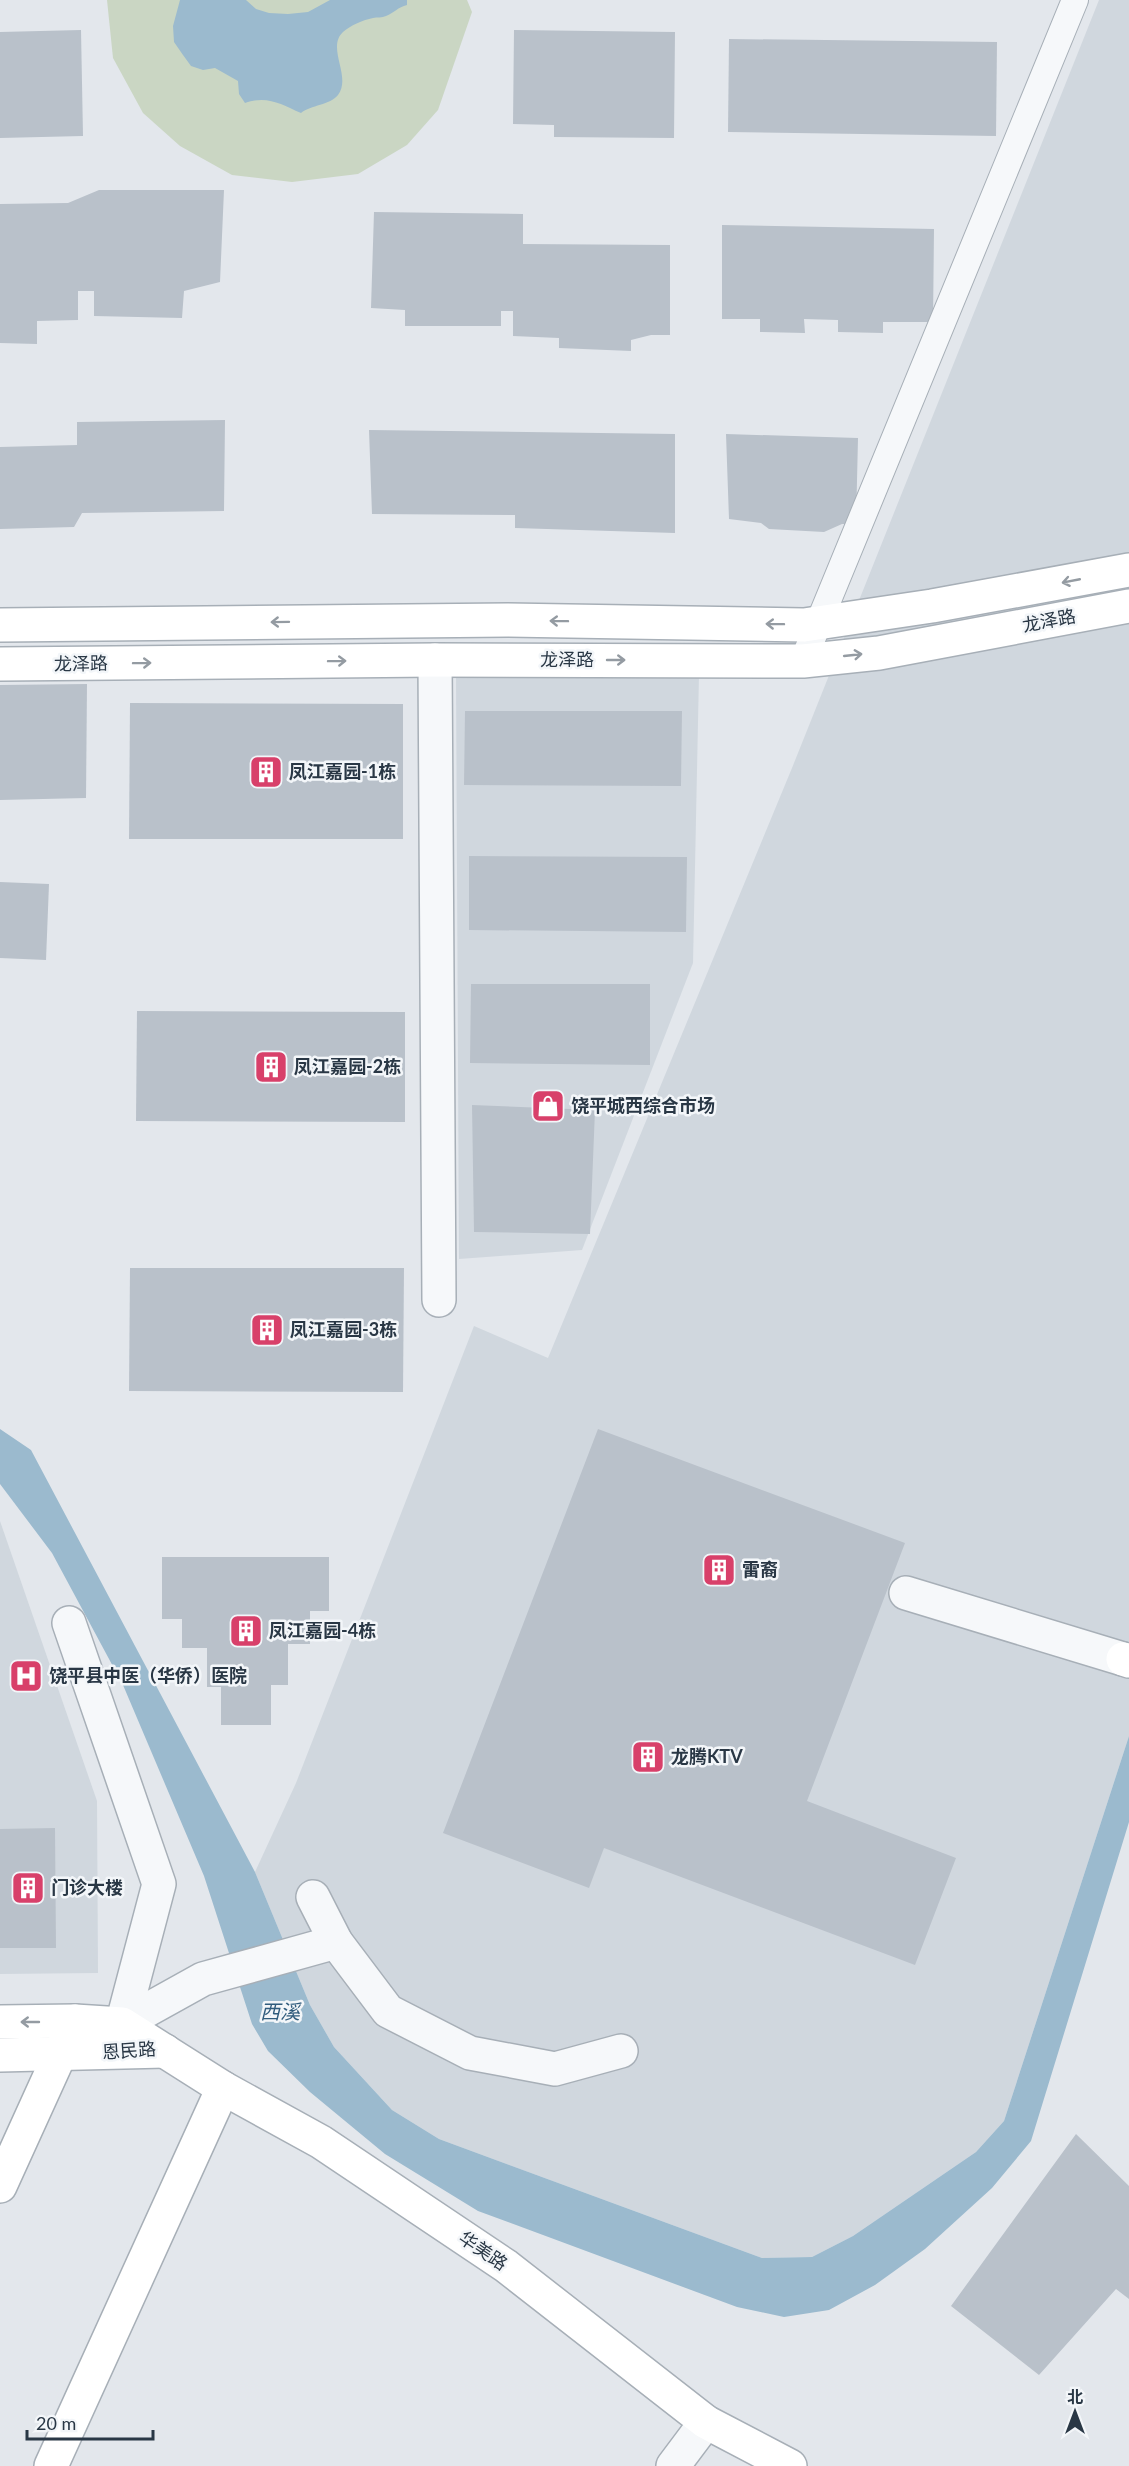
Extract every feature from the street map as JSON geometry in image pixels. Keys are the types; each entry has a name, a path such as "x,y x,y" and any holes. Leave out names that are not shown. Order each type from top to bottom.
{"main road":[{"name":"龙泽路","path":"0,625 508,620 804,625 933,606 1129,570"},
{"name":"龙泽路","path":"0,664 435,660 803,661 879,652 1129,606"},
{"name":"恩民路","path":"0,2022 75,2021 122,2024 165,2051"},
{"path":"0,2186 75,2021"},
{"name":"恩民路","path":"0,2055 165,2051"},
{"name":"华美路","path":"165,2051 223,2088 321,2142 506,2266 706,2422 790,2466"},
{"path":"51,2466 223,2088"}],"street":[{"path":"435,660 439,1300"},
{"path":"906,1593 1126,1660"},
{"path":"69,1623 159,1884 122,2024"},
{"path":"313,1897 336,1942 388,2011 470,2053 555,2069 621,2051"},
{"path":"122,2024 204,1979 336,1942"},
{"path":"673,2466 706,2422"}],"lane":[{"path":"803,661 1075,0"}],"shaded area":[{"path":"1099,0 1129,0 1129,1736 1004,2121 976,2152 853,2236 812,2257 762,2258 439,2139 392,2110 334,2047 310,2005 255,1872 296,1783 474,1326 548,1358 792,768"},
{"name":"饶平城西综合市场","path":"456,674 699,674 693,963 582,1250 459,1259"},
{"name":"饶平县中医（华侨）医院","path":"0,1521 97,1801 98,1973 0,1974"}],"green space":[{"path":"107,0 467,0 472,12 438,110 407,145 358,174 292,182 232,175 180,146 143,113 113,58"}],"water":[{"path":"180,0 246,0 256,9 269,13 288,14 308,12 330,0 407,0 407,5 384,17 357,23 343,32 338,39 337,46 342,79 342,87 338,95 330,101 301,113 267,100 245,103 239,94 238,81 215,68 203,70 191,66 174,42 173,26"},
{"name":"西溪","path":"0,1429 31,1450 255,1872 310,2005 334,2047 392,2110 439,2139 762,2258 812,2257 853,2236 976,2152 1004,2121 1129,1736 1129,1822 1031,2141 992,2188 925,2249 875,2285 829,2310 784,2317 737,2307 478,2211 385,2154 310,2092 268,2051 252,2024 204,1876 123,1685 52,1553 0,1484"}],"building":[{"path":"81,30 83,136 0,138 0,32"},
{"path":"514,30 675,32 674,138 554,137 554,125 513,124"},
{"path":"729,39 997,42 996,136 728,132"},
{"path":"99,190 224,190 220,282 184,291 182,318 94,316 94,291 78,291 78,320 37,321 37,344 0,343 0,204 68,203"},
{"path":"374,212 523,214 523,244 670,245 670,335 651,335 631,340 631,351 559,348 559,338 513,336 513,311 501,311 501,326 405,326 405,310 371,308"},
{"path":"722,225 934,229 933,322 883,322 883,333 838,332 838,320 804,319 805,333 760,332 760,319 722,319"},
{"path":"225,420 224,511 82,513 74,527 0,529 0,447 77,445 77,422"},
{"path":"369,430 675,434 675,533 515,528 515,515 372,514"},
{"path":"726,434 858,438 856,524 842,524 824,532 769,529 761,523 729,519"},
{"path":"87,684 86,798 0,800 0,685"},
{"name":"凤江嘉园-1栋","path":"130,703 403,704 403,839 129,839"},
{"path":"465,711 682,711 681,786 464,785"},
{"path":"469,856 687,857 686,932 469,930"},
{"path":"0,882 49,884 46,960 0,958"},
{"path":"471,984 650,984 650,1065 470,1063"},
{"name":"凤江嘉园-2栋","path":"137,1011 405,1012 405,1122 136,1121"},
{"path":"472,1105 595,1110 590,1234 474,1232"},
{"name":"凤江嘉园-3栋","path":"130,1268 404,1268 403,1392 129,1391"},
{"name":"龙腾KTV","path":"598,1429 905,1543 807,1801 956,1858 915,1965 604,1848 589,1888 443,1833"},
{"name":"凤江嘉园-4栋","path":"162,1557 329,1557 329,1611 310,1611 310,1644 288,1644 288,1685 271,1685 271,1725 221,1725 221,1687 207,1687 207,1648 182,1648 182,1619 162,1619"},
{"name":"门诊大楼","path":"55,1828 56,1948 0,1948 0,1829"},
{"path":"1076,2134 1129,2186 1129,2299 1116,2289 1039,2375 951,2306"}],"place":[{"name":"凤江嘉园-1栋","path":"266,772"},
{"name":"凤江嘉园-2栋","path":"271,1067"},
{"name":"饶平城西综合市场","path":"548,1106"},
{"name":"凤江嘉园-3栋","path":"267,1330"},
{"name":"雷裔","path":"719,1570"},
{"name":"凤江嘉园-4栋","path":"246,1631"},
{"name":"饶平县中医（华侨）医院","path":"26,1676"},
{"name":"龙腾KTV","path":"648,1757"},
{"name":"门诊大楼","path":"28,1888"}]}
